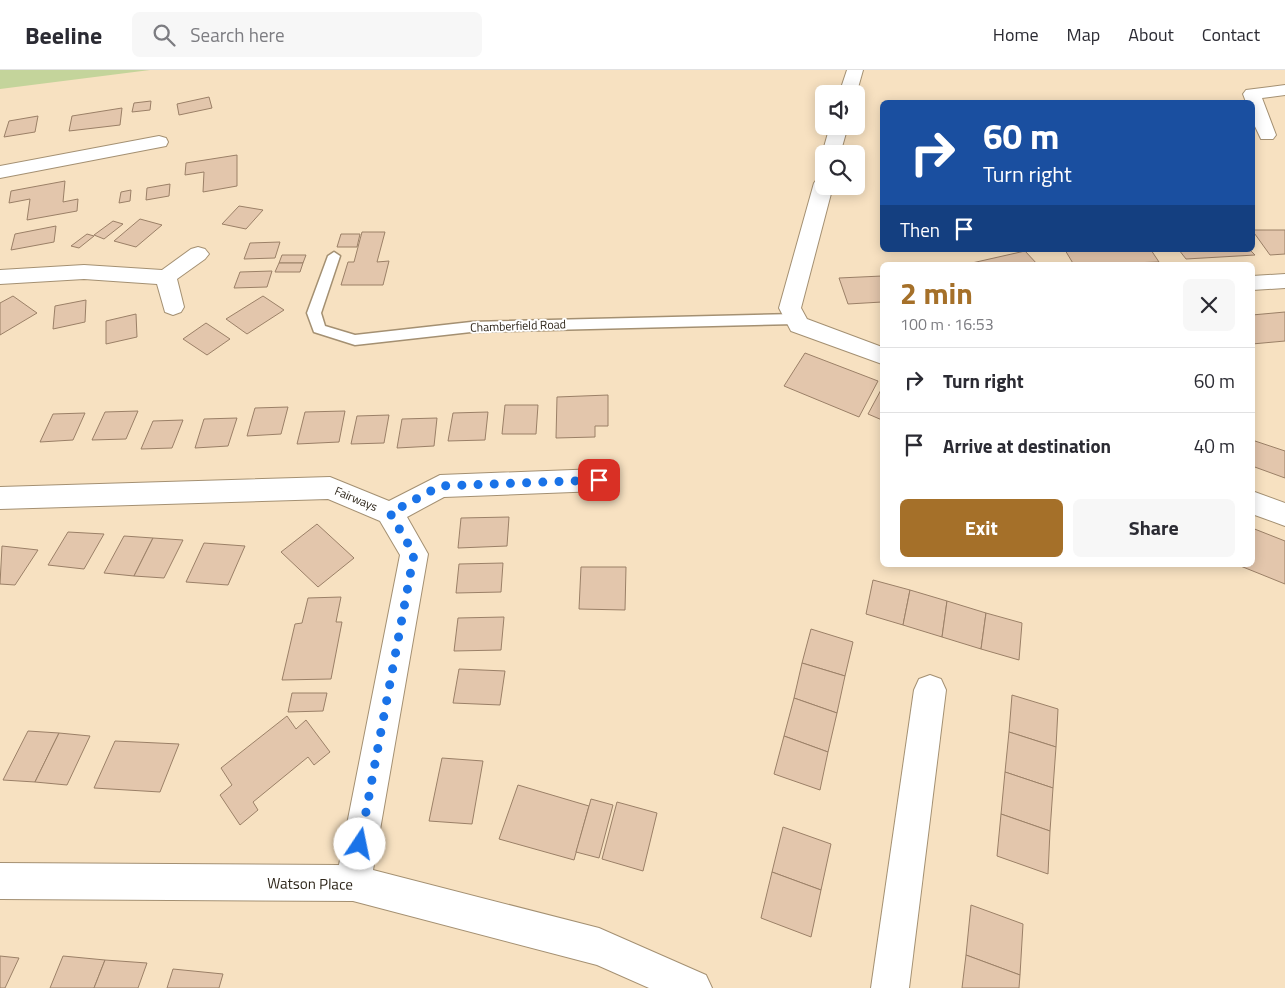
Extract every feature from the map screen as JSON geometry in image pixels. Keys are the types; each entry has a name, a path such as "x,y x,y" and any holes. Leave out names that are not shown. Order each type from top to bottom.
{"street":[{"path":"851,85 855,70"},
{"path":"1254,100 1252,94 1285,90"},
{"path":"1255,102 1267,135"},
{"path":"0,172 159,142"},
{"path":"820,195 790,308 799,325 880,355"},
{"path":"0,277 84,272 166,277 198,254"},
{"path":"166,277 173,307"},
{"path":"1255,283 1285,281"},
{"path":"390,513 440,486 599,480"},
{"name":"Fairways","path":"0,498 330,488 390,513 414,554 353,883"},
{"path":"1255,503 1285,515"},
{"path":"890,988 930,690"},
{"name":"Watson Place","path":"0,881 353,883 599,947 693,988"}],"lane":[{"name":"Chamberfield Road","path":"334,256 314,313 318,329 355,340 471,327 796,319"}],"green space":[{"path":"0,70 150,70 0,89"}],"building":[{"path":"209,97 212,108 179,115 177,104"},
{"path":"151,101 150,110 132,112 134,103"},
{"path":"122,108 120,125 69,131 72,116"},
{"path":"38,116 35,132 4,137 9,121"},
{"path":"237,155 237,186 203,192 204,172 185,175 186,163"},
{"path":"65,181 63,202 78,199 77,211 27,220 30,199 9,203 11,191"},
{"path":"170,184 169,196 146,200 147,188"},
{"path":"131,190 130,201 119,203 121,192"},
{"path":"239,206 263,210 246,229 222,224"},
{"path":"140,219 162,225 136,247 114,241"},
{"path":"113,221 123,224 104,239 94,235"},
{"path":"56,226 54,242 11,250 15,234"},
{"path":"1255,230 1285,230 1285,254 1270,255 1255,234"},
{"path":"362,232 385,232 377,262 389,261 383,285 341,285 348,262 354,262"},
{"path":"87,234 94,236 79,248 71,246"},
{"path":"341,234 360,234 357,247 337,247"},
{"path":"280,242 275,258 244,259 250,243"},
{"path":"1026,252 1035,262 976,262"},
{"path":"1066,252 1152,252 1159,262 1072,262"},
{"path":"1181,252 1252,252 1255,255 1186,259"},
{"path":"282,255 306,255 303,263 279,263"},
{"path":"279,263 303,263 300,272 275,272"},
{"path":"272,271 267,287 234,288 240,272"},
{"path":"880,276 880,302 848,304 839,278"},
{"path":"13,296 37,313 0,335 0,303"},
{"path":"263,296 284,310 247,334 226,319"},
{"path":"86,300 85,322 53,329 55,306"},
{"path":"1285,312 1285,341 1255,344 1255,315"},
{"path":"136,314 137,337 106,344 106,321"},
{"path":"206,323 230,339 207,355 183,339"},
{"path":"805,353 878,381 859,417 784,386"},
{"path":"880,392 880,419 868,414"},
{"path":"608,395 608,426 595,426 595,437 556,438 557,397"},
{"path":"505,405 538,405 536,434 502,434"},
{"path":"288,407 281,434 247,436 255,408"},
{"path":"138,411 126,439 92,440 105,412"},
{"path":"345,411 339,442 297,444 305,412"},
{"path":"488,412 485,440 448,441 453,413"},
{"path":"85,413 73,440 40,442 53,414"},
{"path":"389,415 384,443 351,444 357,416"},
{"path":"237,418 228,446 195,448 204,419"},
{"path":"437,418 434,446 397,448 402,419"},
{"path":"183,420 172,448 141,449 153,421"},
{"path":"1255,441 1285,451 1285,478 1255,467"},
{"path":"509,517 507,546 458,548 461,518"},
{"path":"317,524 354,558 318,587 281,552"},
{"path":"1255,529 1285,541 1285,584 1243,567 1255,567"},
{"path":"68,532 104,534 84,569 48,565"},
{"path":"124,536 153,538 134,576 104,573"},
{"path":"153,538 183,540 164,578 134,576"},
{"path":"204,543 245,546 228,585 186,582"},
{"path":"2,546 38,550 15,585 0,584"},
{"path":"503,563 501,592 456,593 459,564"},
{"path":"581,567 626,567 625,610 579,609"},
{"path":"873,580 910,590 903,625 866,614"},
{"path":"910,590 947,601 942,637 903,625"},
{"path":"341,597 336,622 342,622 331,679 282,680 295,624 302,623 308,598"},
{"path":"947,601 986,613 981,649 942,637"},
{"path":"986,613 1022,623 1019,660 981,649"},
{"path":"504,617 501,650 454,651 458,618"},
{"path":"811,629 853,642 845,676 802,663"},
{"path":"802,663 845,676 837,713 794,698"},
{"path":"459,669 505,671 500,705 453,703"},
{"path":"292,693 327,693 323,711 288,712"},
{"path":"1012,695 1058,709 1056,747 1009,732"},
{"path":"794,698 837,713 828,752 784,736"},
{"path":"287,716 296,729 306,720 330,752 314,765 308,757 253,802 258,810 240,825 220,795 232,785 221,768"},
{"path":"28,731 59,733 35,782 3,780"},
{"path":"1009,732 1056,747 1053,788 1005,772"},
{"path":"59,733 90,736 67,785 35,782"},
{"path":"784,736 828,752 820,790 774,774"},
{"path":"115,741 179,744 160,792 94,788"},
{"path":"442,758 483,761 472,824 429,821"},
{"path":"1005,772 1053,788 1050,831 1001,814"},
{"path":"518,785 589,806 574,860 499,839"},
{"path":"591,799 613,805 599,858 576,852"},
{"path":"617,802 657,813 643,871 602,859"},
{"path":"1001,814 1050,831 1048,874 997,856"},
{"path":"783,827 831,844 821,890 772,872"},
{"path":"772,872 821,890 811,937 761,918"},
{"path":"971,905 1023,924 1020,975 966,955"},
{"path":"966,955 1020,975 1019,988 962,988"},
{"path":"0,956 19,958 5,988 0,988"},
{"path":"63,956 105,960 94,988 50,988"},
{"path":"105,960 147,963 138,988 94,988"},
{"path":"173,969 223,974 219,988 167,988"}],"route":[{"path":"360,844 414,554 390,513 440,486 599,480"}]}
